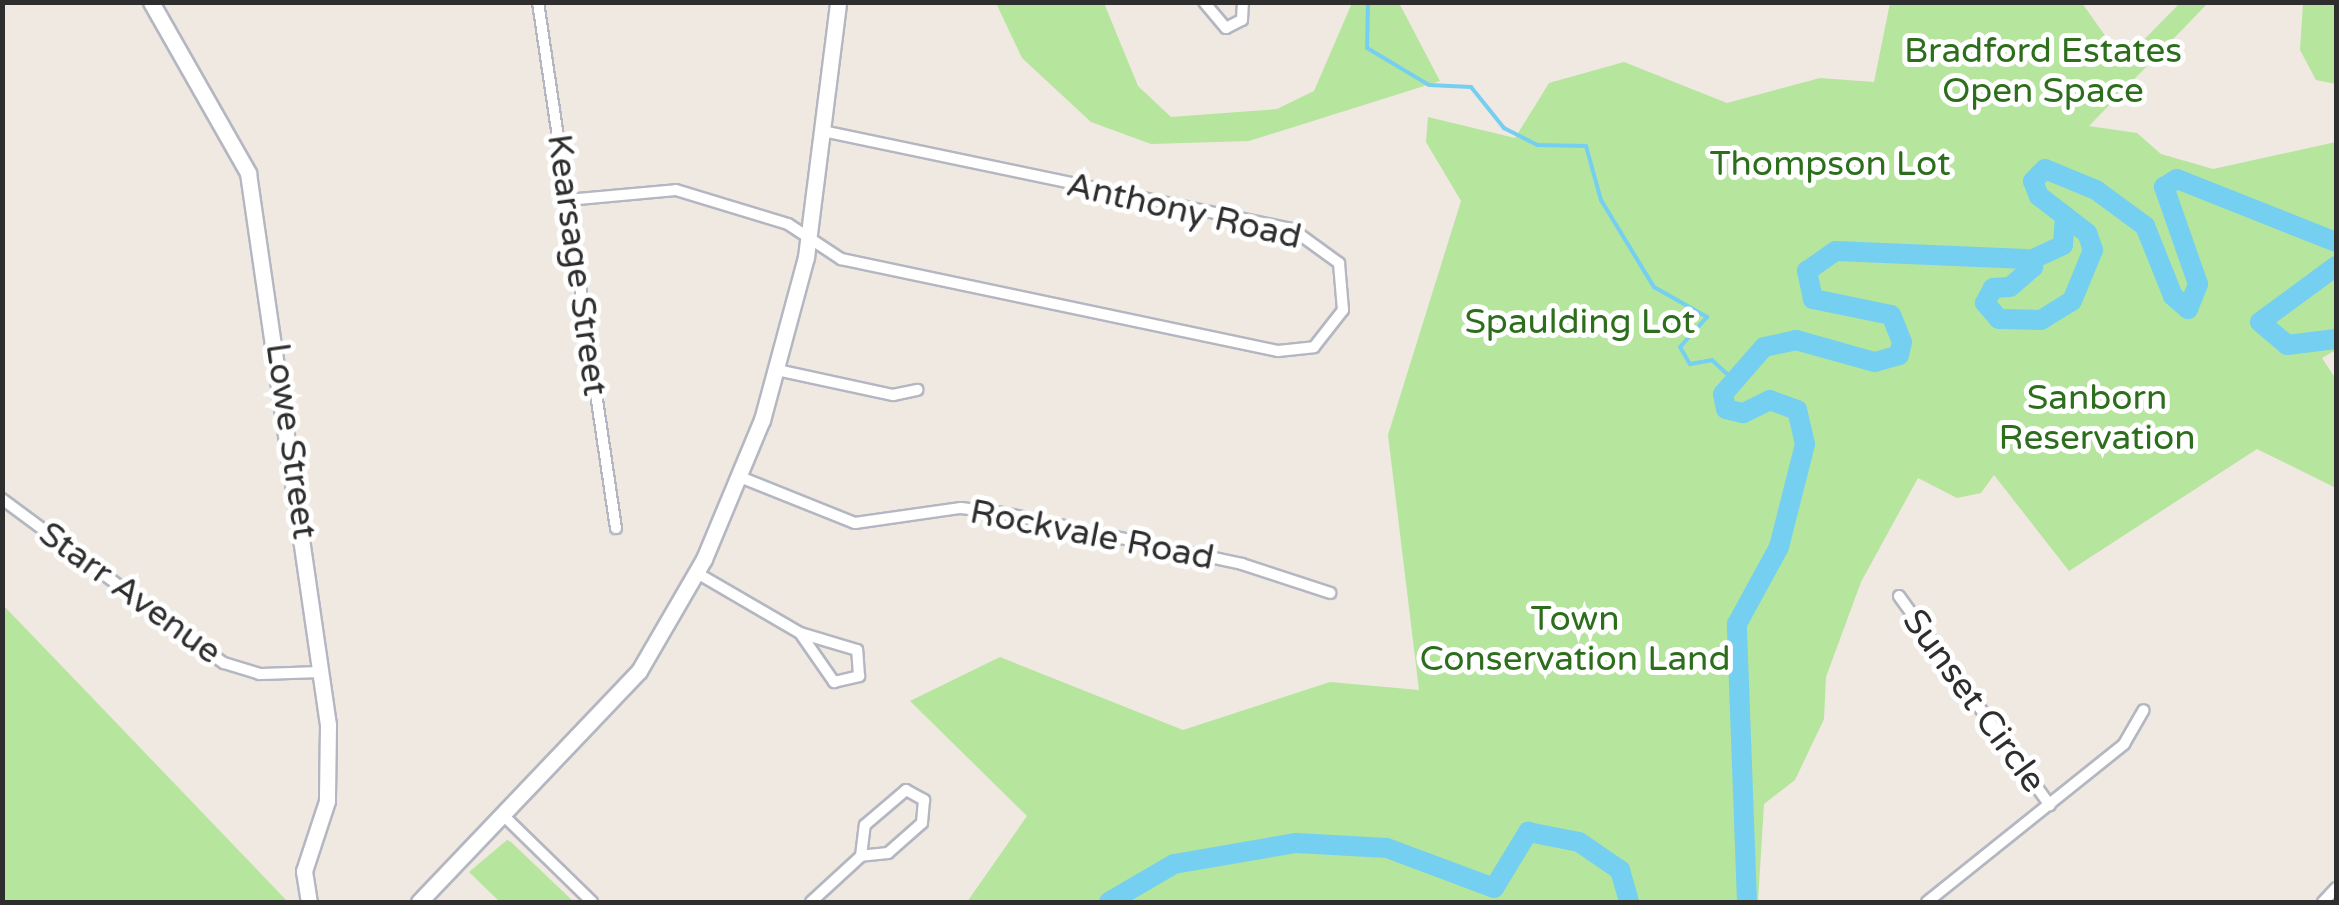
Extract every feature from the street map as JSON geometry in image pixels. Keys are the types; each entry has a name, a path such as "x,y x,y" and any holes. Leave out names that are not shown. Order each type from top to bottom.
{"main road":[{"name":"Lowe Street","path":"151,2 248,173 323,672 330,779 304,870 309,902"},
{"path":"419,902 640,671 697,573 740,477 777,370 809,242 826,132 838,2"}],"street":[{"name":"Kearsage Street","path":"538,2 616,528"},
{"path":"1204,2 1226,28 1242,20 1243,2"},
{"name":"Anthony Road","path":"809,242 841,259 1278,351 1330,337 1347,292 1328,248 1292,228 826,132"},
{"path":"567,200 676,190 788,224 809,242"},
{"path":"777,370 893,395 916,390"},
{"name":"Rockvale Road","path":"740,477 854,523 961,508 1003,513 1242,564 1330,593"},
{"name":"Starr Avenue","path":"2,498 217,659 259,674 323,672"},
{"path":"697,573 800,633 852,646 859,676 828,678 800,633"},
{"name":"Sunset Circle","path":"1899,596 2050,805"},
{"path":"1928,902 2124,744 2144,710"},
{"path":"893,795 920,795 922,822 908,838 872,860 861,856 860,834 876,811 893,795"},
{"path":"504,816 592,902"},
{"path":"810,902 861,856"},
{"path":"2323,902 2336,888"}],"green space":[{"path":"996,3 1104,3 1138,86 1171,117 1277,109 1314,91 1352,3 1399,3 1440,81 1249,141 1151,144 1091,122 1022,58"},
{"path":"1890,3 2082,3 2123,61 2180,3 2208,3 2089,126 2137,133 2161,154 2213,169 2336,142 2336,350 2322,358 2336,379 2336,488 2257,449 2069,571 1994,475 1981,493 1957,498 1918,478 1861,582 1826,677 1824,719 1795,780 1764,804 1758,902 967,902 1027,816 910,701 1000,657 1183,730 1330,682 1419,690 1388,435 1461,201 1426,142 1428,117 1515,138 1549,83 1624,62 1727,103 1820,78 1874,82"},
{"path":"2303,3 2336,3 2336,84 2316,80 2300,50"},
{"path":"2,604 80,685 288,902 3,902"},
{"path":"507,840 574,902 500,902 469,872"}],"waterway":[{"path":"1368,2 1367,48 1429,85 1471,87 1504,128 1537,145 1586,146 1601,200 1654,287 1707,317 1680,347 1690,364 1712,360 1730,377"},
{"path":"1747,902 1737,624 1779,547 1805,444 1797,410 1770,400 1743,413 1726,409 1723,394 1764,347 1796,340 1875,362 1899,355 1902,342 1891,315 1813,299 1807,271 1836,251 2026,259 2033,267 2010,287 1993,288 1985,303 1999,319 2041,320 2072,301 2093,250 2087,233 2039,196 2033,181 2045,169 2096,190 2145,226 2173,296 2188,309 2198,284 2164,187 2177,179 2336,242"},
{"path":"2031,260 2063,245 2065,216"},
{"path":"2336,266 2260,322 2287,345 2336,339"},
{"path":"1109,902 1174,864 1296,843 1387,848 1494,888 1528,832 1579,842 1620,870 1629,902"}],"park label":[{"name":"Bradford Estates Open Space","path":"2043,71"},
{"name":"Thompson Lot","path":"1830,164"},
{"name":"Spaulding Lot","path":"1580,322"},
{"name":"Sanborn Reservation","path":"2097,418"},
{"name":"Town Conservation Land","path":"1575,639"}]}
